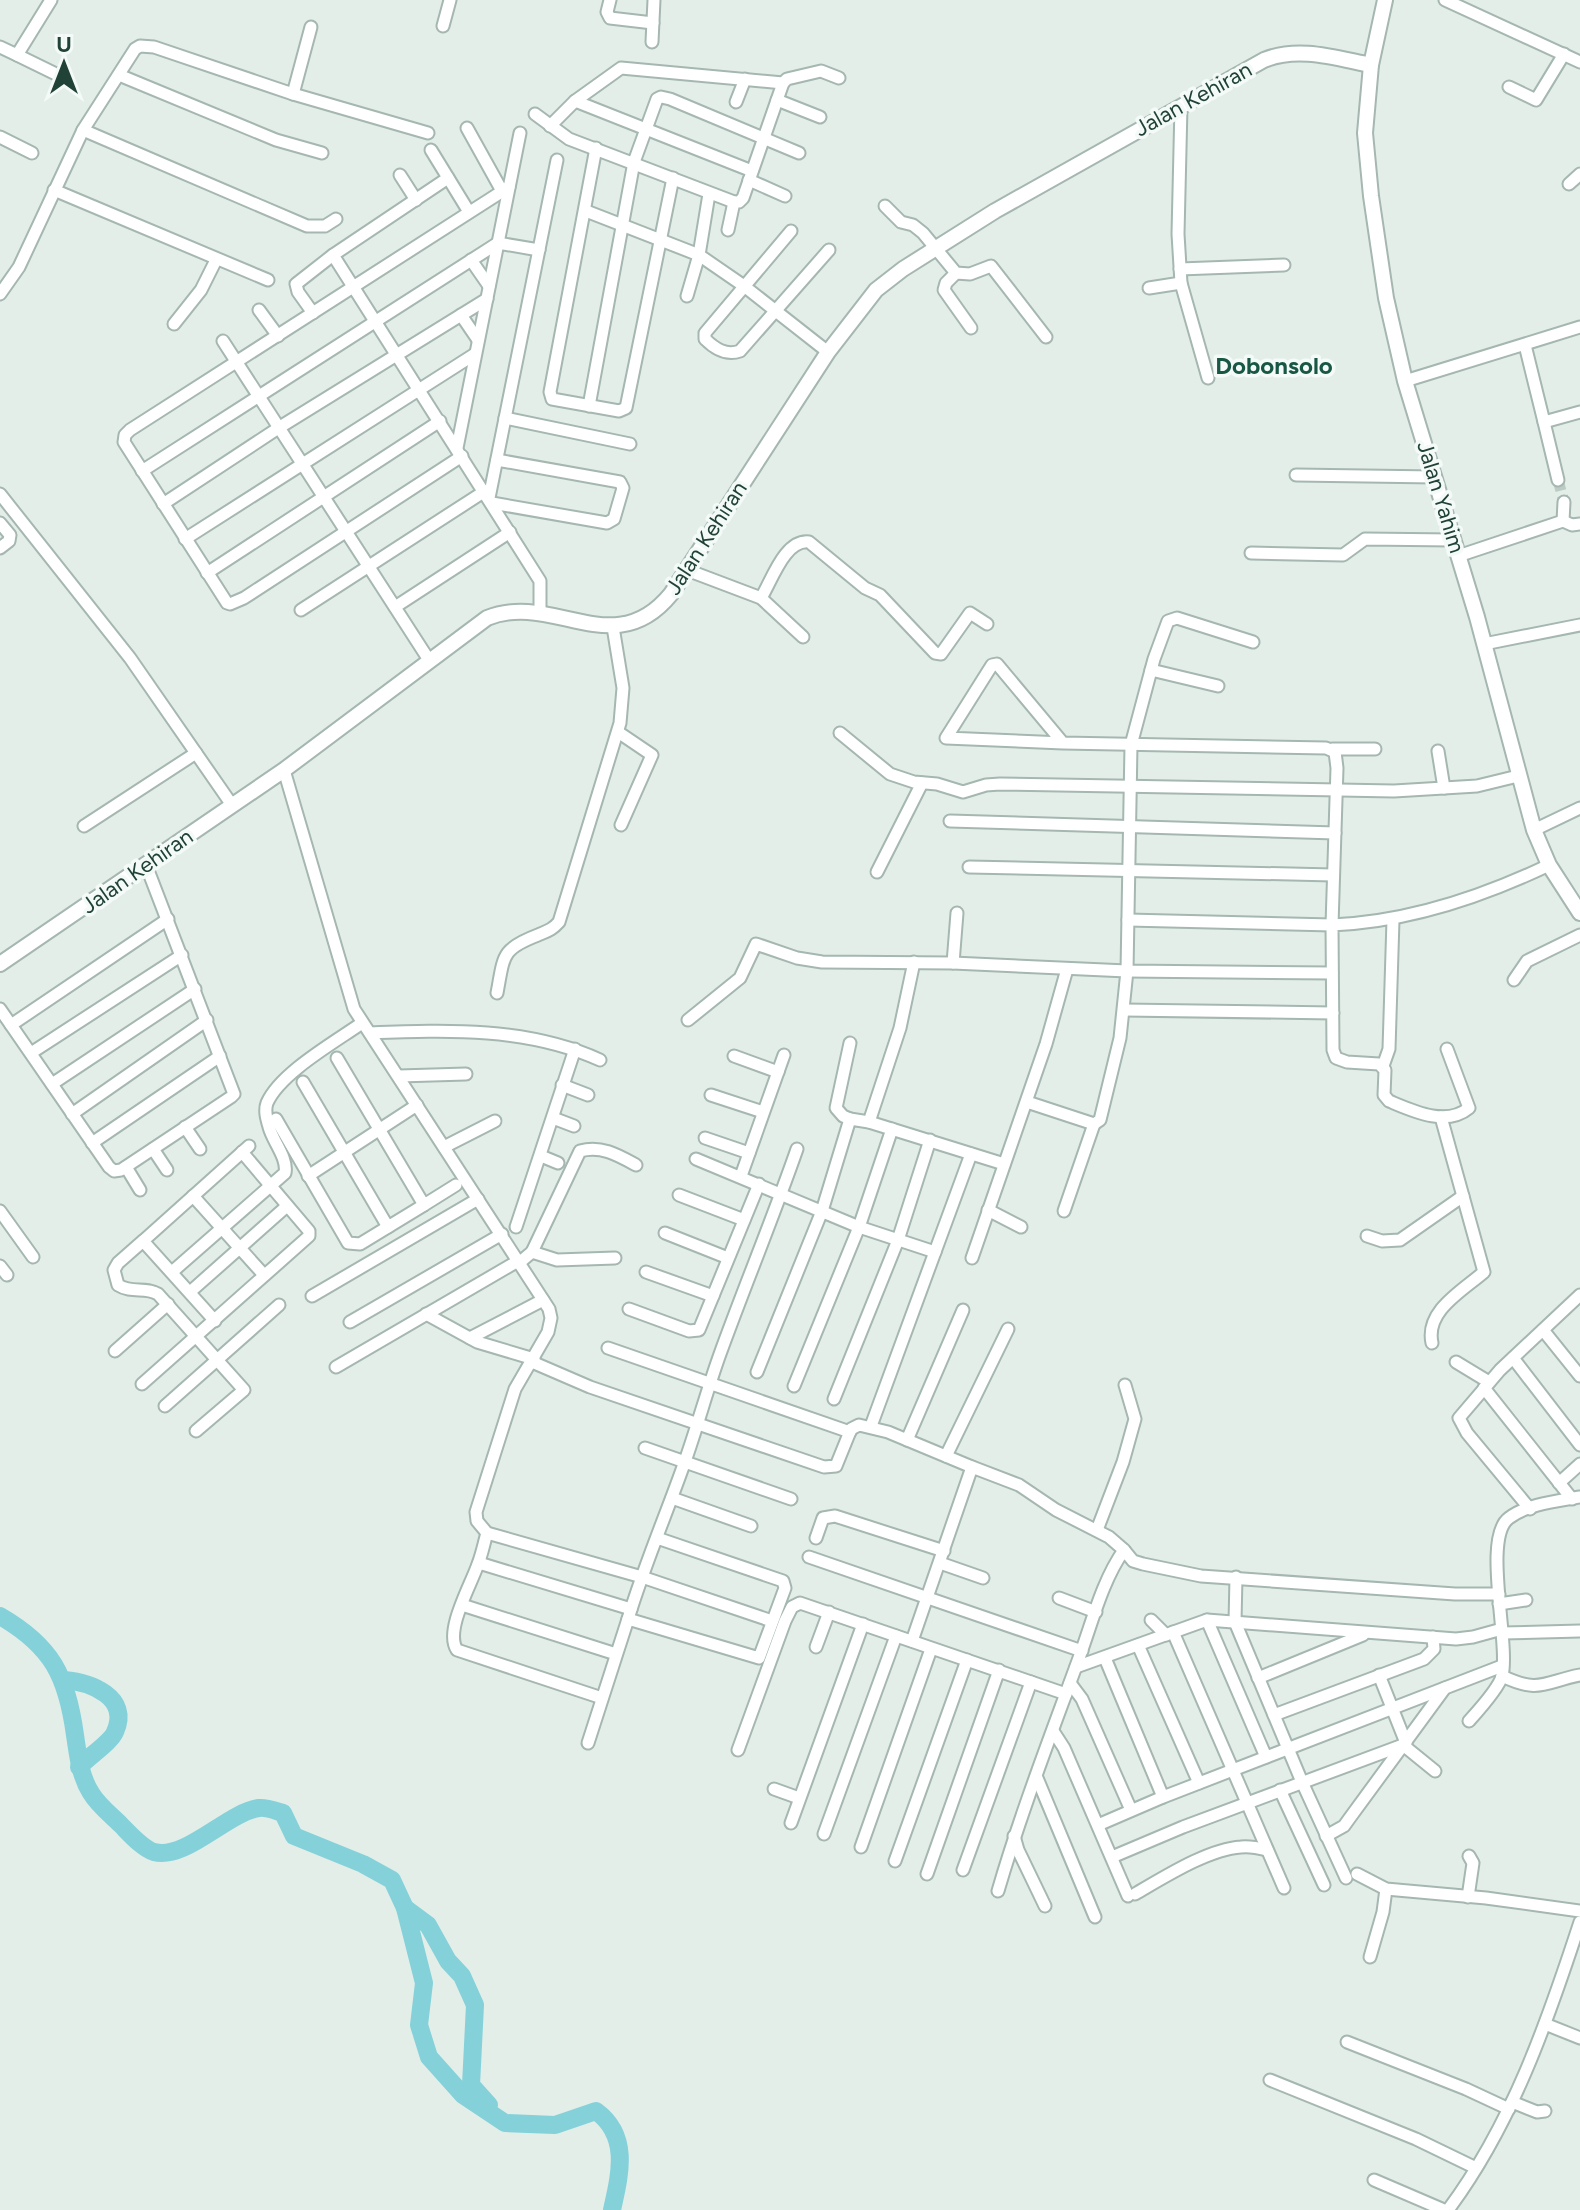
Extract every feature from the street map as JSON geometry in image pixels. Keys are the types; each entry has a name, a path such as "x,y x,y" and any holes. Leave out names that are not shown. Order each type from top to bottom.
{"street":[{"path":"17,55 51,0"},
{"path":"443,26 450,0"},
{"path":"610,0 607,12 610,18 653,23"},
{"path":"652,42 654,0"},
{"name":"Jalan Yahim","path":"1385,0 1371,65 1365,133 1379,264 1405,381 1484,644 1534,830 1549,865 1580,913"},
{"path":"1445,0 1580,62"},
{"path":"293,94 311,27"},
{"path":"0,294 19,267 83,130 135,49 147,46 293,94 428,133"},
{"path":"0,47 60,76"},
{"name":"Jalan Kehiran","path":"0,964 284,770 487,618 504,611 540,612 588,625 613,627 654,613 687,570 828,352 876,290 937,247 1066,169 1277,55 1299,53 1328,56 1371,65"},
{"path":"1509,87 1536,100 1564,54"},
{"path":"550,126 575,101 621,68 637,67 783,83"},
{"path":"535,114 569,139 734,202 741,201 783,83 787,79 821,71 839,78"},
{"path":"119,75 276,140 322,153"},
{"path":"736,102 745,79"},
{"path":"589,406 634,162 657,99 661,97 799,153"},
{"path":"777,100 820,117"},
{"path":"575,101 750,175 785,196"},
{"path":"1181,106 1181,283 1208,378"},
{"path":"467,128 505,189"},
{"path":"83,130 307,226 325,226 336,219"},
{"path":"505,189 125,435 127,449 227,603 235,604 459,452 498,243 505,189 520,133"},
{"path":"0,137 32,153"},
{"path":"596,148 550,397 558,401 619,411 626,408 673,178"},
{"path":"431,150 469,212"},
{"path":"489,497 557,160"},
{"path":"1569,184 1580,174"},
{"path":"400,175 416,200"},
{"path":"313,313 296,284 333,255 448,178"},
{"path":"54,190 268,280"},
{"path":"687,296 699,255 709,194"},
{"path":"728,230 734,202"},
{"path":"885,206 901,222 916,227 937,247 956,273"},
{"path":"586,211 699,255 828,352"},
{"path":"791,231 705,333 705,339 713,347 721,351 740,351 829,250"},
{"path":"142,471 498,243 539,250"},
{"path":"333,255 540,581 540,612"},
{"path":"174,324 210,277 216,260"},
{"path":"471,260 489,286"},
{"path":"1180,269 1284,265"},
{"path":"971,328 944,290 946,283 956,273 970,274 991,266 1046,337"},
{"path":"1149,288 1181,283"},
{"path":"163,504 280,427 487,299"},
{"path":"259,310 278,336"},
{"path":"461,315 478,340"},
{"path":"1405,381 1580,327"},
{"path":"223,341 429,660"},
{"path":"1525,345 1558,480"},
{"path":"185,539 475,354"},
{"path":"1544,422 1580,412"},
{"path":"505,418 630,444"},
{"path":"207,573 440,421"},
{"path":"301,610 369,566 489,497 607,523 614,519 623,488 620,482 497,460"},
{"path":"1296,475 1435,477"},
{"path":"1,497 90,605 232,805"},
{"path":"1563,521 1564,502"},
{"path":"1458,556 1563,521 1580,524"},
{"path":"0,523 10,535 9,541 0,548"},
{"path":"395,607 510,532"},
{"path":"1251,553 1343,555 1365,539 1453,540"},
{"path":"761,598 792,545 802,541 809,542 865,588 880,595 935,653 941,654 968,614 973,613 987,624"},
{"path":"687,570 761,598 803,637"},
{"path":"1064,1211 1094,1124 1100,1120 1124,1010 1131,745 1151,670 1168,621 1172,619 1253,642"},
{"path":"1484,644 1580,625"},
{"path":"497,993 504,961 511,946 551,931 559,922 618,732 623,706 613,627"},
{"path":"1063,743 997,664 992,665 946,738 1063,743 1131,745 1375,749"},
{"path":"1151,670 1218,686"},
{"path":"618,732 651,751 652,755 621,825"},
{"path":"840,733 890,774 963,792 1000,784 1336,791 1444,788 1491,784 1518,776"},
{"path":"1332,749 1337,768 1332,925 1333,1050 1342,1062 1383,1066"},
{"path":"1438,751 1444,788"},
{"path":"84,826 196,753"},
{"path":"284,770 346,984 366,1028 502,1234 551,1318 548,1332 515,1389 476,1512 477,1521 487,1533 642,1577 772,1621"},
{"path":"877,872 922,783"},
{"path":"1534,830 1580,808"},
{"path":"950,821 1335,833"},
{"path":"0,1009 114,1171 126,1167 234,1094 146,865"},
{"path":"1128,920 1332,925 1393,920 1549,865"},
{"path":"969,867 1333,875"},
{"path":"953,963 957,913"},
{"path":"11,1025 168,919"},
{"path":"1393,920 1389,1049 1383,1066 1386,1076 1384,1095 1389,1101 1441,1117 1457,1115 1469,1108 1447,1049"},
{"path":"1514,980 1527,961 1580,935"},
{"path":"688,1020 740,978 756,944 811,961 953,963 1127,971 1332,973"},
{"path":"31,1053 182,955"},
{"path":"869,1122 900,1028 914,962"},
{"path":"972,1258 1027,1102 1067,969"},
{"path":"52,1084 195,989"},
{"path":"1124,1010 1333,1013"},
{"path":"72,1114 207,1020"},
{"path":"172,1272 285,1173 286,1166 265,1112 267,1102 286,1080 366,1028 483,1032 541,1040 600,1060"},
{"path":"850,1043 836,1108 843,1116 1004,1164"},
{"path":"516,1227 575,1049"},
{"path":"741,1176 784,1055"},
{"path":"92,1143 220,1056"},
{"path":"734,1056 778,1072"},
{"path":"337,1058 424,1205"},
{"path":"399,1076 466,1074"},
{"path":"303,1082 388,1227"},
{"path":"562,1085 588,1095"},
{"path":"711,1095 763,1112"},
{"path":"1027,1102 1094,1124"},
{"path":"308,1176 417,1105"},
{"path":"1432,1343 1429,1331 1437,1314 1484,1272 1441,1117"},
{"path":"553,1118 574,1126"},
{"path":"276,1119 348,1243 360,1244 456,1185"},
{"path":"757,1372 822,1211 850,1119"},
{"path":"444,1147 495,1121"},
{"path":"185,1127 200,1149"},
{"path":"794,1386 859,1227 892,1129"},
{"path":"705,1138 749,1153"},
{"path":"834,1399 898,1240 930,1140"},
{"path":"336,1367 532,1252 580,1151 590,1148 614,1153 636,1165"},
{"path":"153,1149 167,1170"},
{"path":"142,1384 197,1336 215,1321 309,1236 309,1231 270,1186 246,1149 118,1263 114,1270 118,1285 131,1291 151,1289 168,1304 197,1336 244,1390 196,1431"},
{"path":"588,1743 642,1577 797,1149"},
{"path":"871,1426 971,1154"},
{"path":"541,1156 558,1163"},
{"path":"696,1159 859,1227 935,1252"},
{"path":"126,1167 140,1190"},
{"path":"629,1309 693,1331 699,1330 759,1184"},
{"path":"679,1195 744,1220"},
{"path":"193,1196 264,1275"},
{"path":"1367,1236 1382,1241 1400,1240 1463,1196"},
{"path":"312,1296 478,1199"},
{"path":"190,1292 287,1206"},
{"path":"988,1210 1021,1227"},
{"path":"0,1211 33,1257"},
{"path":"665,1233 728,1258"},
{"path":"350,1322 502,1234"},
{"path":"143,1241 215,1321"},
{"path":"532,1252 557,1260 615,1258"},
{"path":"646,1272 713,1296"},
{"path":"1530,1509 1460,1421 1460,1415 1513,1358 1580,1295"},
{"path":"470,1338 543,1300"},
{"path":"115,1351 168,1304"},
{"path":"165,1406 279,1305"},
{"path":"907,1440 963,1310"},
{"path":"426,1314 470,1338 533,1361 590,1387 831,1467 839,1462 854,1426 871,1426 1019,1485 1056,1510 1097,1530 1124,1550 1133,1561 1152,1567 1201,1576 1526,1600"},
{"path":"946,1456 1008,1329"},
{"path":"1543,1330 1580,1376"},
{"path":"608,1348 850,1432"},
{"path":"1513,1358 1580,1445"},
{"path":"1456,1362 1486,1385 1559,1483 1576,1498"},
{"path":"1097,1530 1126,1453 1135,1419 1125,1385"},
{"path":"645,1448 791,1499"},
{"path":"1559,1483 1580,1464"},
{"path":"912,1641 972,1467"},
{"path":"672,1498 751,1526"},
{"path":"1469,1721 1502,1671 1497,1551 1500,1531 1508,1518 1530,1509 1576,1498"},
{"path":"816,1538 823,1518 835,1516 942,1557 983,1578"},
{"path":"487,1533 454,1629 453,1644 457,1650 602,1698"},
{"path":"479,1563 759,1658 785,1588 783,1581 657,1538"},
{"path":"998,1891 1014,1835 1096,1612 1116,1561 1124,1550"},
{"path":"809,1557 1082,1651"},
{"path":"1236,1577 1235,1622 1326,1836 1352,1876 1386,1889 1580,1911"},
{"path":"1059,1598 1096,1612"},
{"path":"738,1750 792,1607 800,1603 1031,1682 1068,1688 1082,1699 1131,1810"},
{"path":"462,1605 616,1654"},
{"path":"816,1647 829,1612"},
{"path":"1151,1620 1169,1634 1284,1888"},
{"path":"1207,1620 1266,1757"},
{"path":"1076,1667 1207,1620 1433,1637 1473,1637 1502,1631 1580,1631"},
{"path":"791,1823 863,1624"},
{"path":"1258,1678 1367,1633"},
{"path":"824,1834 896,1636"},
{"path":"1274,1715 1429,1656 1434,1649 1433,1637"},
{"path":"1138,1645 1199,1783"},
{"path":"861,1847 931,1649"},
{"path":"1105,1658 1163,1797"},
{"path":"895,1861 967,1660"},
{"path":"927,1874 999,1670"},
{"path":"1502,1671 1520,1684 1540,1687 1580,1675"},
{"path":"1098,1825 1445,1688 1502,1671"},
{"path":"1379,1675 1404,1744 1435,1771"},
{"path":"963,1870 1031,1682"},
{"path":"1326,1836 1344,1826 1445,1688"},
{"path":"1053,1731 1064,1748 1131,1895 1227,1850 1241,1847 1267,1850"},
{"path":"1112,1857 1404,1744"},
{"path":"1037,1778 1095,1917"},
{"path":"774,1789 799,1798"},
{"path":"1280,1790 1324,1885"},
{"path":"1014,1835 1045,1906"},
{"path":"1468,1897 1473,1863 1469,1856"},
{"path":"1370,1957 1386,1889"},
{"path":"1374,2180 1446,2210 1476,2168 1510,2105 1575,1954 1580,1922"},
{"path":"1545,2024 1580,2038"},
{"path":"1347,2042 1510,2105 1545,2111"},
{"path":"1270,2080 1402,2133 1476,2168"}],"waterway":[{"path":"0,1616 33,1639 54,1665 72,1714 84,1780 101,1806 145,1847 166,1853 179,1849 247,1811 265,1808 283,1813 294,1836 363,1864 392,1880 405,1908 424,1983 419,2025 429,2057 463,2095 505,2123 555,2125 596,2111 614,2132 620,2156 612,2210"},
{"path":"64,1680 96,1688 113,1701 117,1709 118,1720 113,1736 79,1767"},
{"path":"405,1908 428,1925 448,1961 462,1976 475,2005 471,2085 489,2105"}],"tunnel":[{"path":"1558,480 1564,502"}],"district":[{"name":"Dobonsolo","path":"1274,365"}]}
